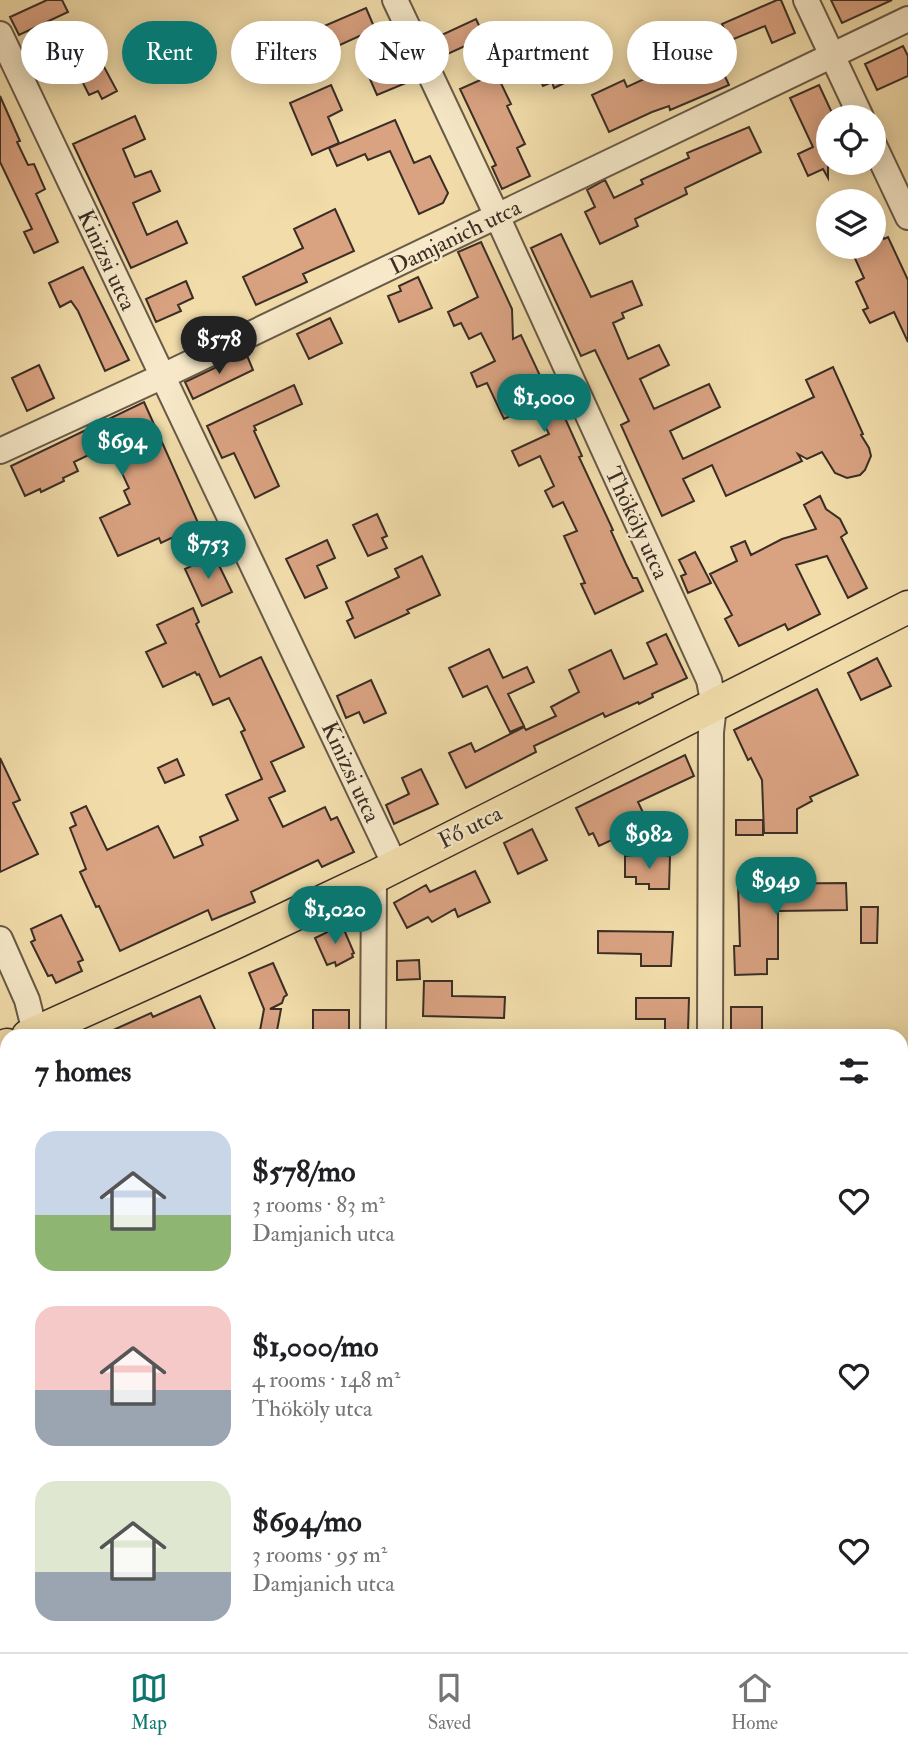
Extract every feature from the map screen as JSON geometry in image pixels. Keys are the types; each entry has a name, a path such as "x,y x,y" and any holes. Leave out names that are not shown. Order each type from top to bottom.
{"main road":[{"name":"Fő utca","path":"47,1029 385,871 908,607"}],"street":[{"name":"Thököly utca","path":"395,0 709,680 714,706 711,732 710,1029"},
{"path":"806,0 855,105"},
{"name":"Damjanich utca","path":"0,451 163,376 908,19"},
{"name":"Kinizsi utca","path":"0,34 163,376 385,871"},
{"path":"886,170 908,217"},
{"path":"374,1029 385,871"},
{"path":"0,939 27,1000 33,1029"}],"building":[{"path":"47,0 62,0 68,12 49,21 21,21 19,35 10,17"},
{"path":"781,0 795,33 772,43 765,26 737,38 737,21 729,21"},
{"path":"831,0 892,0 842,23"},
{"path":"366,8 372,21 355,21 355,38 341,45 341,21 336,21"},
{"path":"463,25 463,47 449,53 449,32"},
{"path":"903,46 908,56 908,76 877,90 865,64"},
{"path":"108,74 117,91 102,99 98,91 89,95 84,84 108,84"},
{"path":"624,80 627,87 633,84 729,85 670,110 669,106 652,112 609,132 592,95"},
{"path":"372,84 404,84 377,95"},
{"path":"471,84 501,84 511,104 507,106 525,144 517,148 530,176 502,189 492,167 496,165 460,89"},
{"path":"331,85 342,110 328,117 339,143 312,155 290,103"},
{"path":"819,85 828,105 816,105 816,172 808,176 798,154 813,147 790,98"},
{"path":"0,96 28,165 34,164 45,189 36,194 58,242 34,253 24,232 32,229 0,162"},
{"path":"135,116 145,139 123,149 135,177 151,171 160,191 133,203 147,235 177,221 187,243 131,268 73,144"},
{"path":"395,120 414,163 430,156 448,193 443,203 419,214 390,151 368,160 365,154 337,166 329,148"},
{"path":"749,127 761,152 685,188 687,194 635,219 638,226 600,244 585,212 595,207 587,190 605,180 614,198 643,184 641,180 689,158 687,153"},
{"path":"335,209 354,251 303,274 307,282 256,305 243,277 303,248 294,229"},
{"path":"561,234 591,297 632,281 642,305 622,313 624,318 613,323 628,359 659,345 669,365 640,379 654,409 709,384 720,407 670,431 683,459 814,397 806,380 833,367 869,448 871,456 865,470 860,475 847,478 835,473 822,452 807,459 798,454 802,461 726,496 712,465 683,479 694,501 662,516 621,425 629,421 595,350 581,356 531,248"},
{"path":"888,237 908,280 908,342 894,312 870,323 863,310 868,308 856,282 864,278 855,259 886,259"},
{"path":"481,242 512,309 513,339 521,335 542,380 547,378 582,456 579,457 613,530 611,531 633,578 637,578 643,591 595,614 581,584 585,583 564,536 577,531 563,502 553,507 545,491 554,486 540,456 519,466 512,451 549,434 534,405 504,419 487,383 477,387 471,373 495,361 481,333 469,339 461,323 454,326 448,312 478,297 458,252"},
{"path":"83,267 129,360 105,371 78,311 71,301 60,307 49,283"},
{"path":"418,277 432,308 399,322 388,296 401,291 399,286"},
{"path":"186,281 193,298 178,305 181,311 156,322 146,299"},
{"path":"330,318 342,343 309,359 297,334"},
{"path":"246,353 253,370 193,399 185,382"},
{"path":"39,365 54,398 27,411 12,378"},
{"path":"294,385 302,404 254,426 279,486 255,498 234,453 222,458 207,426"},
{"path":"144,402 199,525 161,543 159,538 118,556 100,518 130,504 124,491 129,488 109,445 74,462 78,471 63,478 64,481 25,496 11,466"},
{"path":"820,496 826,509 840,519 847,533 841,537 867,588 848,598 827,556 796,565 820,614 788,630 785,624 739,646 725,619 732,615 710,574 737,561 731,547 745,541 751,555 782,539 816,529 804,505"},
{"path":"377,514 387,536 382,538 387,548 368,556 353,525"},
{"path":"327,540 335,558 317,566 327,588 305,598 286,559"},
{"path":"695,552 711,583 688,593 681,576 686,574 679,560"},
{"path":"214,555 232,592 202,606 185,569"},
{"path":"422,556 440,595 355,638 347,621 353,618 346,602 399,577 395,569"},
{"path":"193,608 199,622 196,624 220,677 261,657 304,747 271,762 285,791 269,798 283,827 325,807 331,820 337,817 354,852 322,867 318,860 251,892 255,902 212,920 208,910 120,951 80,872 86,869 70,828 76,825 71,813 86,806 107,850 158,826 174,858 203,845 200,837 238,820 226,795 262,779 241,732 245,730 229,698 213,705 199,674 195,672 163,687 146,652 166,643 157,625"},
{"path":"666,634 687,678 652,694 653,697 639,704 638,702 605,717 603,713 534,746 536,752 466,788 449,753 471,743 475,752 524,727 526,730 556,716 551,707 579,692 569,670 611,650 624,679 657,664 647,643"},
{"path":"489,649 503,678 527,667 534,682 508,694 524,726 510,732 487,686 463,697 449,668"},
{"path":"877,658 891,686 861,700 848,673"},
{"path":"371,680 386,713 364,723 359,712 346,718 337,696"},
{"path":"817,689 858,775 810,797 812,801 797,809 797,833 764,833 762,780 751,758 748,760 734,730"},
{"path":"685,755 694,776 638,802 648,823 599,846 593,833 589,835 576,808"},
{"path":"0,758 20,800 13,803 38,854 0,872"},
{"path":"177,759 184,775 165,783 158,768"},
{"path":"421,769 438,804 394,824 386,805 409,794 402,778"},
{"path":"736,820 763,820 763,835 736,835"},
{"path":"532,829 547,860 518,874 504,843"},
{"path":"625,856 670,856 669,889 649,889 649,884 636,884 636,877 625,877"},
{"path":"475,871 490,902 458,917 455,909 432,922 428,917 407,928 394,903 426,885 430,892"},
{"path":"846,883 847,910 778,911 778,959 767,959 767,974 735,975 734,946 740,946 738,884"},
{"path":"861,907 878,907 877,943 861,943"},
{"path":"61,915 83,960 78,962 82,971 56,983 52,975 48,976 31,942 35,940 31,929"},
{"path":"342,925 354,953 353,957 336,966 335,962 327,965 315,938"},
{"path":"598,931 673,932 671,966 641,966 641,954 598,953"},
{"path":"419,960 420,979 397,980 397,961"},
{"path":"273,963 287,995 282,1003 270,1009 281,1009 277,1029 260,1029 264,1009 249,973"},
{"path":"424,981 452,981 452,996 505,997 504,1018 423,1016"},
{"path":"200,996 215,1029 116,1029 151,1013 153,1017"},
{"path":"636,998 689,998 688,1029 665,1029 665,1019 636,1019"},
{"path":"731,1007 762,1007 762,1029 731,1029"},
{"path":"313,1010 349,1010 349,1029 313,1029"}]}
